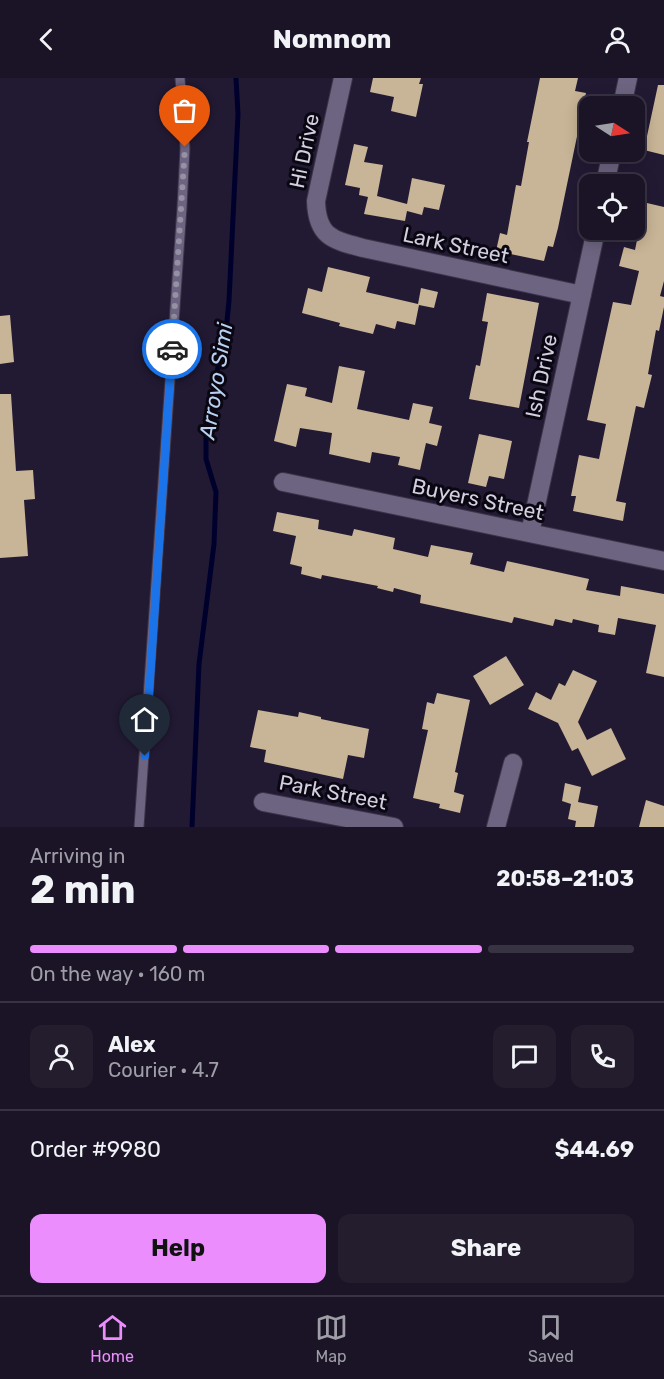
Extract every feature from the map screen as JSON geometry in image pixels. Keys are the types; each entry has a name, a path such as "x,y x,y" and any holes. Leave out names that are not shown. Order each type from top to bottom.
{"street":[{"name":"Hi Drive","path":"324,232 316,217 316,201 343,78"},
{"path":"624,96 628,78"},
{"name":"Lark Street","path":"324,232 335,240 363,248 582,295"},
{"name":"Ish Drive","path":"530,533 594,240"},
{"name":"Buyers Street","path":"284,482 664,561"},
{"path":"496,827 513,763"},
{"name":"Park Street","path":"263,802 394,827"}],"lane":[{"path":"140,827 182,207 185,147 180,78"}],"building":[{"path":"373,78 421,78 419,84 423,84 416,117 391,111 394,97 370,92"},
{"path":"540,78 578,78 575,91 586,93 585,96 579,96 579,127 558,228 553,247 548,246 544,261 496,251 500,233 507,235 516,185 521,186 529,142 527,142"},
{"path":"658,85 664,85 664,155 645,150"},
{"path":"354,144 368,147 364,162 383,165 377,196 407,204 412,178 445,185 439,210 424,207 422,215 407,211 405,221 364,214 368,197 359,195 360,188 345,185"},
{"path":"645,203 664,207 664,281 660,296 664,297 664,307 659,331 656,330 648,374 652,375 644,408 636,406 616,501 626,503 623,521 573,511 576,496 571,496 579,455 599,459 606,424 587,420 613,302 631,305 639,271 619,266 624,247 635,250 637,240 645,240"},
{"path":"328,267 370,277 366,292 418,304 421,288 438,292 434,308 419,305 415,325 397,321 395,329 376,324 373,334 339,326 340,323 302,313 308,288 322,292"},
{"path":"487,293 539,303 519,408 469,399 476,365 480,366 488,322 482,321"},
{"path":"10,315 14,362 0,364 0,316"},
{"path":"339,366 365,371 357,409 409,420 413,403 433,407 429,423 442,426 437,446 426,443 420,470 398,465 400,457 372,452 370,463 329,454 332,433 300,428 296,447 274,441 287,384 307,388 305,396 332,403"},
{"path":"0,394 11,394 16,471 33,470 35,499 24,500 28,556 0,558"},
{"path":"479,434 512,441 504,479 489,476 486,487 468,483"},
{"path":"277,512 319,520 318,529 352,536 354,529 395,538 393,549 428,557 431,545 473,553 470,564 504,572 507,561 589,579 586,590 620,596 621,586 664,594 664,677 646,673 656,625 618,618 615,635 598,632 599,625 573,619 572,623 555,619 553,626 514,617 512,623 420,603 421,595 394,588 393,592 377,588 378,586 322,575 321,579 301,574 302,567 290,564 296,536 273,531"},
{"path":"506,656 524,685 490,705 473,676"},
{"path":"573,670 597,681 578,722 587,740 611,728 626,759 592,776 578,748 572,751 558,723 528,709 536,692 551,700 559,683 565,686"},
{"path":"437,693 470,700 455,772 458,773 454,792 464,795 460,813 439,808 440,804 413,798 428,730 422,729 427,702 434,704"},
{"path":"258,710 298,717 299,712 369,729 364,758 348,755 343,779 264,762 266,750 250,747"},
{"path":"565,783 581,787 578,802 598,806 594,827 575,827 576,821 568,819 571,804 562,801"},
{"path":"646,800 664,806 664,827 639,827"}],"waterway":[{"name":"Arroyo Simi","path":"192,827 199,664 214,544 216,492 206,459 206,422 226,331 229,301 238,114 236,78"}],"way so far":[{"path":"172,349 185,147"}],"route":[{"path":"145,756 172,349"}]}
